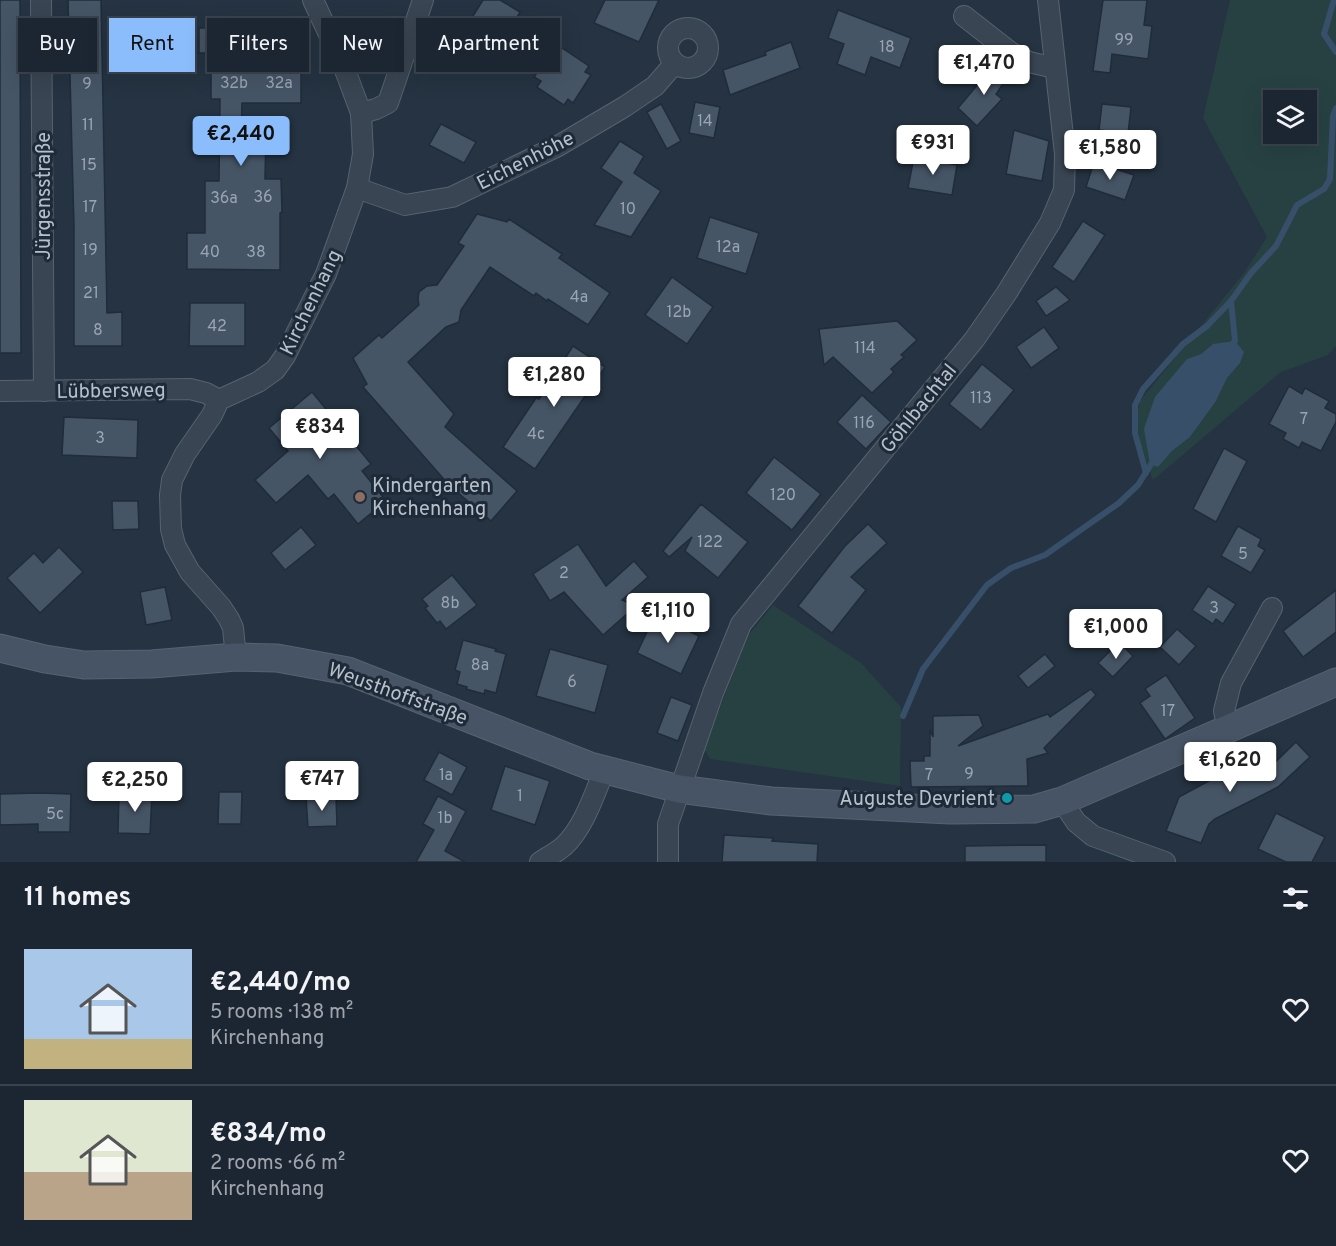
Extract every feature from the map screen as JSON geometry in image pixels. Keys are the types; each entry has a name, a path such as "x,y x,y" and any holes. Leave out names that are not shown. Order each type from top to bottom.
{"street":[{"name":"Jürgensstraße","path":"40,0 44,391"},
{"name":"Kirchenhang","path":"219,400 258,382 275,370 285,356 326,274 357,189 363,154 361,113 342,62 313,0"},
{"path":"361,113 388,103 423,0"},
{"name":"Göhlbachtal","path":"668,862 668,824 716,683 741,624 974,340 1050,223 1064,190 1065,154 1048,0"},
{"path":"964,16 1010,52 1029,62 1055,68"},
{"name":"Eichenhöhe","path":"357,189 405,205 452,197 558,146 624,107 655,86 675,63"},
{"name":"Lübbersweg","path":"0,391 190,389 206,393 219,400"},
{"path":"219,400 212,415 185,454 172,480 171,529 175,545 190,572 229,619 233,628 236,657"},
{"path":"1228,730 1224,711 1228,691 1272,608"},
{"name":"Weusthoffstraße","path":"0,648 45,659 84,665 152,664 236,657 276,658 348,671 561,756 604,771 679,789 771,801 950,810 1034,808 1062,801 1336,682"},
{"path":"540,862 564,846 576,830 604,771"},
{"path":"1062,801 1083,829 1093,836 1165,862"}],"green space":[{"path":"1230,0 1336,0 1336,346 1328,355 1281,372 1153,480 1138,431 1140,401 1244,273 1267,237 1203,118","holes":["1213,344 1240,363 1227,378 1216,401 1190,437 1172,451 1158,467 1175,375 1187,359 1201,354"]},
{"path":"773,605 861,663 901,707 900,786 710,759 704,749 747,637"}],"water":[{"path":"1235,341 1244,352 1240,363 1227,378 1216,401 1190,437 1172,451 1158,467 1150,464 1144,429 1155,397 1187,359 1201,354 1213,344"}],"building":[{"path":"0,0 20,0 18,72 20,72 21,353 0,353"},
{"path":"68,0 101,0 107,313 122,312 122,346 74,346 70,72 97,72 97,18 68,18"},
{"path":"483,0 500,0 520,12 517,18 472,18"},
{"path":"605,0 659,0 639,42 594,23"},
{"path":"1103,0 1147,0 1144,25 1152,26 1148,59 1112,54 1110,73 1093,71"},
{"path":"838,10 911,38 900,68 871,57 865,75 837,64 844,44 828,38"},
{"path":"199,28 207,28 207,53 199,53"},
{"path":"791,42 800,68 730,95 723,70 766,55 765,52"},
{"path":"562,48 589,66 585,72 591,75 573,103 568,99 564,105 537,87 541,81 534,77 538,72 560,72"},
{"path":"995,64 1009,75 996,94 1002,99 977,126 958,108"},
{"path":"211,72 301,72 301,103 242,103 241,134 266,135 265,179 281,179 280,270 187,269 187,233 205,233 205,181 219,181 220,99 211,99"},
{"path":"695,102 720,107 714,138 689,133"},
{"path":"661,104 681,141 667,149 647,112"},
{"path":"1102,104 1131,107 1128,134 1099,130"},
{"path":"441,124 476,142 464,163 429,145"},
{"path":"1014,130 1049,141 1042,181 1006,174"},
{"path":"620,141 644,156 634,173 661,191 631,237 594,225 622,182 601,168"},
{"path":"914,157 957,165 952,195 908,188"},
{"path":"1094,162 1134,175 1125,200 1086,187"},
{"path":"477,214 507,222 509,219 562,254 559,258 610,293 588,325 548,299 547,301 536,293 534,296 490,267 461,310 459,322 446,327 408,362 454,414 445,427 517,491 491,521 449,485 363,387 367,384 353,358 379,335 382,338 419,305 419,292 427,286 437,285 464,246 458,243"},
{"path":"710,217 759,233 746,274 697,258"},
{"path":"1083,221 1105,235 1074,282 1052,267"},
{"path":"672,277 713,307 687,344 645,315"},
{"path":"1056,287 1070,300 1046,316 1036,301"},
{"path":"190,303 245,303 245,346 189,346"},
{"path":"897,321 917,340 901,355 904,357 891,369 894,372 872,393 833,357 824,365 819,329"},
{"path":"1044,327 1059,348 1031,368 1016,347"},
{"path":"573,346 605,367 535,469 503,447 536,398 539,399"},
{"path":"982,364 1014,390 981,430 949,404"},
{"path":"1289,386 1302,394 1305,388 1329,401 1325,408 1336,414 1336,422 1321,451 1302,442 1299,448 1283,439 1286,433 1269,424"},
{"path":"312,392 371,464 362,471 386,501 358,524 334,494 328,499 308,475 276,503 255,480 288,451 269,428"},
{"path":"862,395 891,422 866,449 837,422"},
{"path":"64,417 138,420 137,458 62,455"},
{"path":"1224,448 1247,461 1216,522 1193,509"},
{"path":"774,457 821,494 792,530 746,493"},
{"path":"112,501 138,501 139,529 113,530"},
{"path":"701,504 748,542 718,578 685,551 692,537 669,557 663,551"},
{"path":"868,524 887,543 851,577 866,590 832,633 798,606 845,546"},
{"path":"1238,526 1261,539 1258,546 1265,550 1251,573 1221,556"},
{"path":"301,527 316,545 285,570 271,553"},
{"path":"578,544 606,586 634,561 648,577 622,600 636,606 603,635 564,592 550,601 533,574"},
{"path":"59,547 83,572 40,613 7,578 34,553 43,563"},
{"path":"452,575 477,605 446,629 440,621 437,623 425,608 428,606 422,599"},
{"path":"1208,586 1236,604 1223,624 1216,619 1213,624 1192,610"},
{"path":"165,587 172,620 146,625 140,592"},
{"path":"1336,590 1336,632 1303,657 1283,631"},
{"path":"655,615 699,636 681,674 637,653"},
{"path":"1177,629 1196,646 1179,665 1160,647"},
{"path":"463,640 506,654 496,693 485,690 484,694 457,684 460,672 455,670"},
{"path":"1119,642 1133,656 1113,677 1098,663"},
{"path":"550,649 608,665 595,713 536,696"},
{"path":"1045,654 1055,666 1028,688 1018,676"},
{"path":"1166,675 1195,718 1165,739 1140,703 1150,696 1145,689"},
{"path":"1091,689 1096,695 1044,748 1048,753 1027,759 1028,786 911,787 910,761 924,761 924,756 930,756 930,730 933,737 933,716 979,715 983,726 958,746 1048,714 1050,717"},
{"path":"671,697 692,705 678,741 657,733"},
{"path":"1296,742 1310,757 1278,787 1215,819 1209,824 1201,843 1166,831 1179,797 1251,758 1261,776"},
{"path":"439,752 467,767 452,795 424,780"},
{"path":"505,766 550,781 535,825 491,810"},
{"path":"119,792 152,794 150,834 118,833"},
{"path":"219,792 242,792 241,824 218,824"},
{"path":"0,794 71,794 70,832 38,832 38,824 0,825"},
{"path":"336,796 337,826 308,827 306,798"},
{"path":"438,796 466,811 445,851 465,862 416,862 434,830 423,824"},
{"path":"1276,813 1325,837 1312,862 1286,862 1258,849"},
{"path":"724,835 818,844 817,862 722,862"},
{"path":"1046,845 1046,862 965,862 965,846"}],"waterway":[{"path":"1334,0 1324,34 1336,52"},
{"path":"1231,345 1235,341 1231,301 1251,273 1276,246 1297,205 1324,189 1330,179 1333,116 1336,108"},
{"path":"1146,473 1135,433 1135,405 1143,389 1183,344 1207,326 1231,301"},
{"path":"903,716 923,669 987,585 1011,568 1045,555 1119,503 1138,485 1155,458"}],"place":[{"name":"Kindergarten Kirchenhang","path":"360,497"},
{"name":"Auguste Devrient","path":"1007,798"}]}
